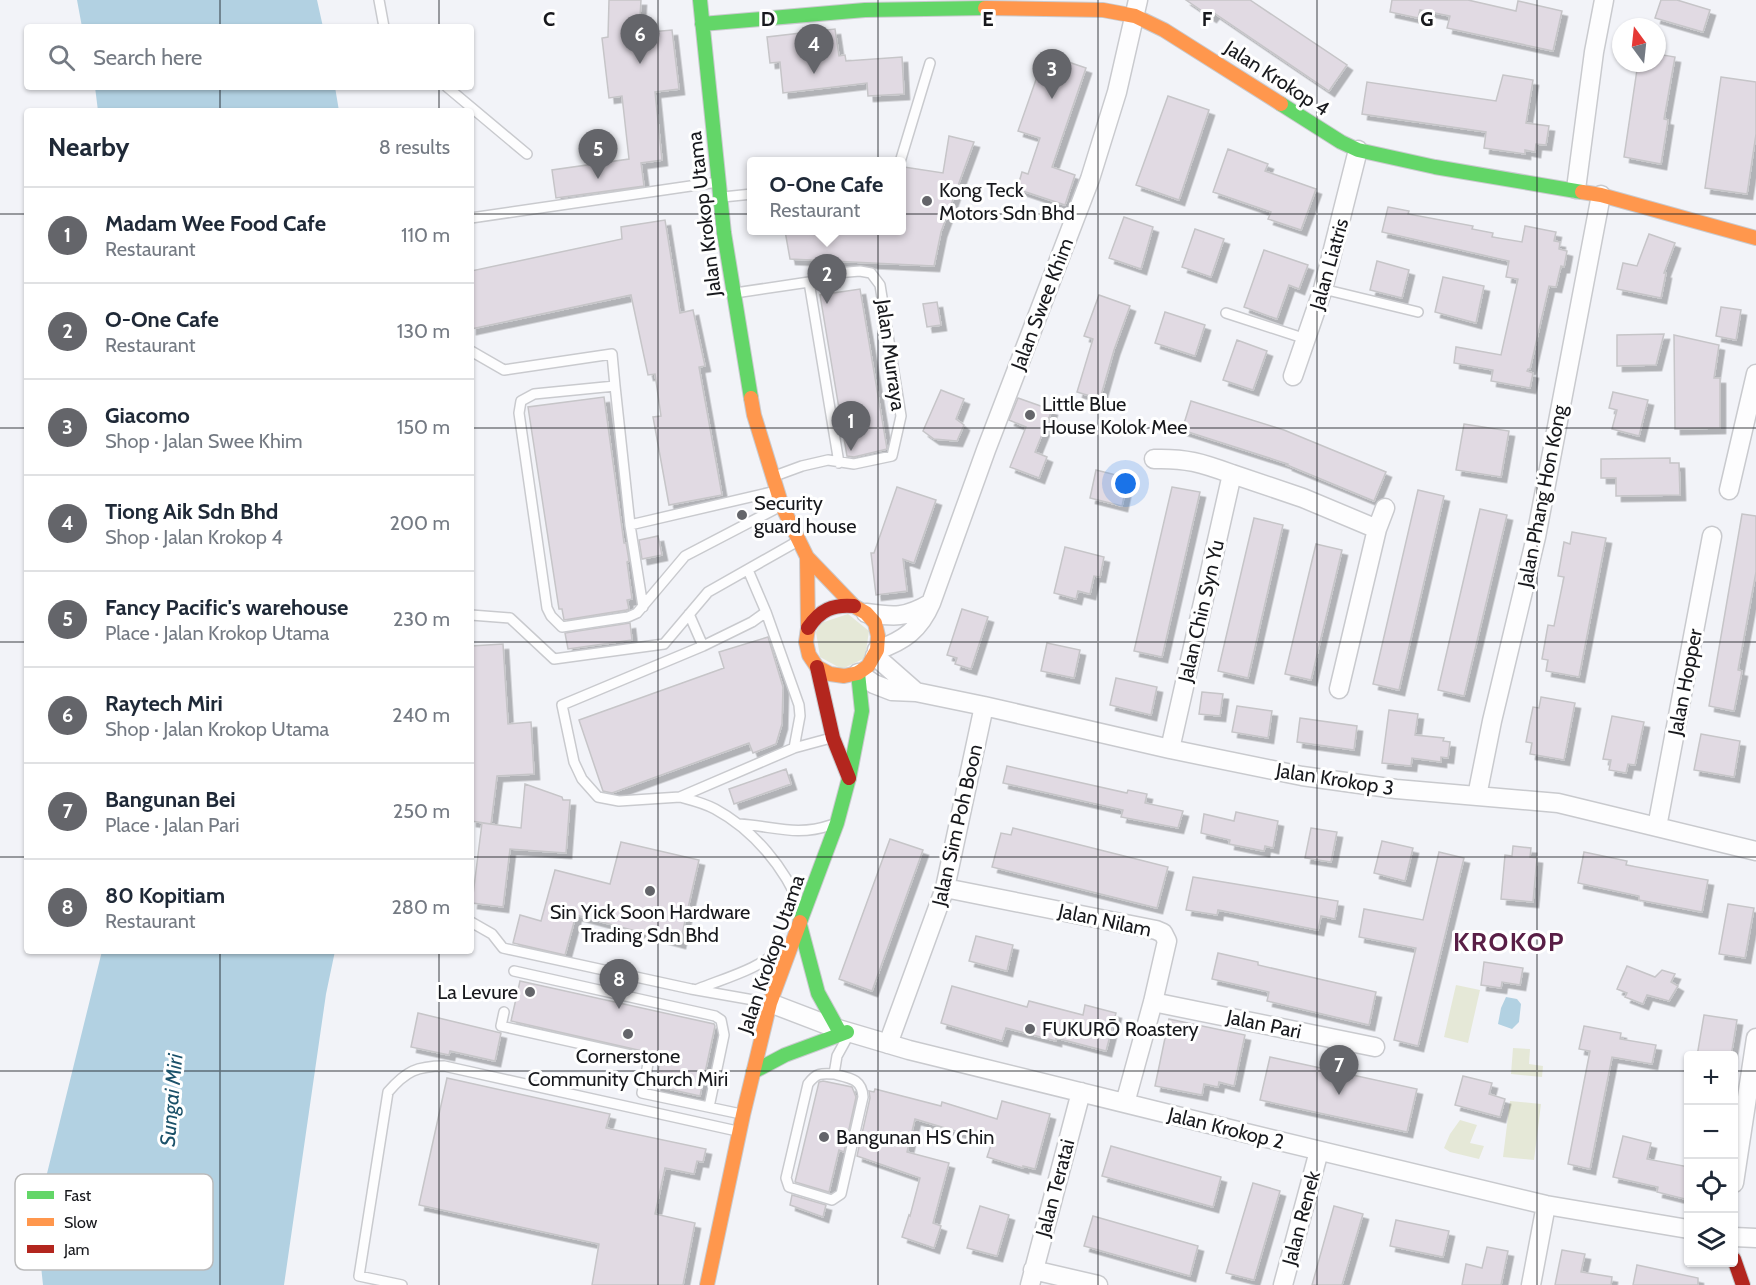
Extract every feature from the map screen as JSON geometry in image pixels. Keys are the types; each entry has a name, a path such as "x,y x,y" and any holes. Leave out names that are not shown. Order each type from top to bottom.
{"street":[{"name":"Jalan Krokop Utama","path":"700,0 720,197 733,293 754,415 782,506 807,557"},
{"path":"1576,189 1594,52 1604,0"},
{"name":"Jalan Krokop 4","path":"702,24 865,10 954,7 1103,10 1137,8 1173,35 1341,142 1358,150 1435,167 1576,189 1756,236"},
{"name":"Jalan Swee Khim","path":"876,653 911,633 924,620 931,603 986,450 1090,179 1117,92 1137,8"},
{"name":"Jalan Liatris","path":"1293,376 1323,289 1358,150"},
{"name":"Jalan Phang Hon Kong","path":"1477,796 1492,721 1536,537 1601,195"},
{"path":"1729,490 1756,374"},
{"path":"1154,459 1175,458 1195,461 1303,498 1377,529"},
{"name":"Jalan Chin Syn Yu","path":"1170,749 1232,474"},
{"path":"1339,689 1377,529 1385,508"},
{"name":"Jalan Hopper","path":"1657,827 1712,536"},
{"path":"807,557 874,623 878,636 876,653 868,666 858,673 844,676 830,674 818,667 809,656 806,642 808,628 807,557"},
{"path":"808,628 815,616 826,608 840,604 893,616 913,613 931,603"},
{"name":"Jalan Krokop 3","path":"876,653 916,692"},
{"path":"818,667 833,738 849,778"},
{"name":"Jalan Krokop Utama","path":"707,1285 743,1115 770,1003 837,823 849,778 862,711 858,673"},
{"name":"Jalan Krokop 3","path":"858,673 874,684 892,691 916,692 984,706 1170,749 1302,776 1396,789 1558,803 1756,851"},
{"name":"Jalan Sim Poh Boon","path":"888,1044 945,888 984,706"},
{"name":"Jalan Nilam","path":"945,888 1163,933 1167,941 1125,1103"},
{"path":"753,1072 784,1055 845,1031 830,1019 814,980 800,925"},
{"name":"Jalan Pari","path":"1153,1002 1375,1047"},
{"name":"Jalan Krokop 2","path":"770,1003 845,1031 888,1044 1319,1151 1546,1205 1684,1228"},
{"path":"1738,1159 1756,1038"},
{"name":"Jalan Teratai","path":"1031,1278 1081,1092"},
{"name":"Jalan Renek","path":"1283,1285 1319,1151"},
{"path":"1531,1285 1546,1205"},
{"path":"1738,1229 1756,1227"},
{"path":"1738,1237 1756,1238"},
{"path":"1737,1267 1743,1285"},
{"path":"1031,1278 1098,1285"}],"lane":[{"path":"378,0 383,24"},
{"path":"902,157 930,63"},
{"path":"451,90 472,108"},
{"path":"474,110 527,154"},
{"path":"474,218 719,182"},
{"path":"720,197 747,194"},
{"name":"Jalan Murraya","path":"733,293 809,282 836,273 872,273 880,285 902,416 892,456 854,464 828,460 802,466 772,477"},
{"path":"809,282 839,463"},
{"path":"1323,289 1418,312"},
{"path":"1226,313 1306,339"},
{"path":"474,353 504,370 612,354 630,525 643,607"},
{"path":"615,386 534,394 521,401 519,413 547,608 551,616 562,627 628,617 637,613 685,556 782,506"},
{"path":"630,525 777,491"},
{"path":"474,615 510,618 554,659 664,644 708,592 798,540"},
{"path":"748,570 766,612 799,705 800,716 794,748"},
{"path":"766,612 752,622 703,646 562,705 574,762 582,779 598,797 619,801 680,797 794,748 833,738"},
{"path":"689,614 703,646"},
{"path":"680,797 713,808 739,824 764,847 793,887 800,925 773,957 759,965 696,990"},
{"path":"739,824 802,832 837,823"},
{"path":"474,924 492,934 503,948 696,990 770,1003"},
{"path":"576,985 580,966"},
{"path":"514,971 715,1016 721,1020 724,1035 709,1107"},
{"path":"504,1012 501,1026 649,1059 642,1093 743,1115"},
{"path":"834,1074 845,1031"},
{"path":"402,1285 359,1281 388,1092 397,1081 411,1071 428,1066 444,1066 740,1131"},
{"path":"820,1073 834,1074 855,1079 860,1083 863,1097 841,1194 832,1200 789,1187 786,1178 808,1084 820,1073"}],"green space":[{"path":"848,614 869,631 865,658 842,669 820,657 816,632 821,623"},
{"path":"1456,985 1480,990 1468,1043 1444,1037"},
{"path":"1513,1048 1530,1049 1529,1064 1543,1066 1542,1077 1511,1074"},
{"path":"1510,1101 1541,1104 1534,1160 1503,1157"},
{"path":"1460,1120 1477,1125 1470,1143 1484,1146 1479,1159 1450,1152 1444,1148"}],"water":[{"path":"77,0 317,0 322,24 81,24"},
{"path":"95,90 336,90 338,108 98,108"},
{"name":"Sungai Miri","path":"101,954 334,954 326,994 284,1285 43,1285 41,1270 213,1270 213,1174 47,1174"},
{"path":"1506,997 1517,999 1521,1004 1519,1022 1512,1029 1498,1024"}],"building":[{"path":"609,0 641,0 639,33 672,30 679,89 655,92 662,160 641,163 644,186 556,198 552,170 629,159 622,96 609,98 602,38 608,37"},
{"path":"1186,0 1250,0 1347,65 1329,91 1214,13 1211,17"},
{"path":"1392,0 1468,0 1516,11 1518,1 1562,11 1553,51 1447,28 1450,16 1420,10 1418,18 1390,12"},
{"path":"1661,0 1677,0 1710,10 1703,32 1666,21 1666,18 1655,18"},
{"path":"835,29 839,56 845,55 846,61 902,57 904,94 868,96 867,83 783,93 780,62 770,63 767,37"},
{"path":"1045,54 1086,68 1052,167 1075,175 1065,205 1017,189 1022,172 1028,174 1040,138 1018,131"},
{"path":"1666,56 1675,57 1664,119 1668,120 1661,164 1624,157 1637,72 1666,72"},
{"path":"1503,75 1533,80 1526,123 1549,126 1546,145 1536,144 1535,152 1525,150 1525,154 1484,148 1486,132 1362,114 1367,82 1496,101"},
{"path":"1721,77 1756,82 1756,134 1747,194 1705,188"},
{"path":"1168,96 1209,110 1179,200 1136,185"},
{"name":"Kong Teck Motors Sdn Bhd","path":"949,136 974,142 941,232 934,266 790,259 786,235 906,235 906,167 943,173"},
{"path":"1228,149 1268,164 1265,171 1316,189 1301,230 1268,219 1271,212 1213,192"},
{"path":"1388,207 1409,211 1408,214 1473,226 1472,229 1493,233 1492,237 1522,242 1525,226 1556,232 1554,241 1560,242 1559,249 1567,251 1564,267 1561,266 1556,287 1549,286 1530,369 1527,371 1533,373 1530,388 1491,381 1493,370 1454,363 1456,347 1501,355 1518,279 1506,277 1509,261 1382,232"},
{"path":"1124,217 1153,227 1141,269 1109,258"},
{"path":"665,220 680,313 693,310 705,366 699,367 722,495 669,505 653,417 661,416 655,374 648,375 631,295 474,328 474,270 622,239 621,227"},
{"path":"1195,229 1224,239 1211,277 1182,267"},
{"path":"1649,234 1675,243 1664,273 1666,273 1661,298 1617,289 1623,263 1637,266"},
{"path":"1264,250 1308,265 1299,289 1289,285 1277,319 1244,307"},
{"path":"1377,261 1409,270 1402,298 1370,290"},
{"path":"1443,277 1484,286 1476,323 1435,312"},
{"path":"860,289 887,449 854,457 847,456 820,295"},
{"path":"1099,295 1130,306 1100,399 1077,392 1093,339 1084,336"},
{"path":"937,302 941,325 927,327 923,304"},
{"path":"1721,307 1741,310 1736,340 1716,336"},
{"path":"1165,312 1205,325 1195,356 1155,343"},
{"path":"1664,334 1656,365 1617,366 1617,335"},
{"path":"1674,335 1719,345 1714,378 1720,378 1720,428 1675,429"},
{"path":"1237,340 1267,351 1253,390 1223,380"},
{"path":"941,390 964,399 956,419 964,425 957,441 934,439 923,431"},
{"path":"1613,392 1648,400 1639,436 1612,429 1617,410 1609,408"},
{"path":"604,397 624,543 626,543 629,561 627,562 632,599 627,600 629,609 626,610 564,620 562,609 559,609 528,407"},
{"path":"1018,398 1052,410 1035,452 1047,457 1039,478 1010,467 1026,427 1009,420"},
{"path":"1191,401 1284,430 1386,472 1374,501 1288,464 1182,430"},
{"path":"1464,424 1509,431 1501,477 1456,470"},
{"path":"1670,458 1670,463 1679,463 1680,495 1616,496 1616,478 1601,478 1601,459"},
{"path":"1096,470 1128,478 1122,506 1090,498"},
{"path":"897,487 936,500 914,563 903,559 907,591 876,595 871,553 874,553"},
{"path":"1172,487 1200,492 1162,657 1134,651"},
{"path":"1418,490 1444,496 1399,690 1373,684"},
{"path":"1480,509 1507,515 1464,696 1438,690"},
{"path":"1742,514 1756,516 1756,572 1738,670 1742,671 1734,711 1709,706"},
{"path":"1254,518 1283,525 1248,678 1218,671"},
{"path":"1572,532 1606,538 1579,677 1546,671 1548,660 1542,659 1548,625 1554,626 1564,577 1558,576 1564,542 1570,544"},
{"path":"658,536 662,555 642,559 639,540"},
{"path":"1316,544 1342,550 1311,680 1285,674"},
{"path":"1065,547 1104,557 1100,577 1094,576 1090,594 1078,591 1076,599 1054,593"},
{"path":"962,609 988,617 971,669 955,664 957,658 947,655"},
{"path":"630,623 632,640 568,649 565,633"},
{"path":"768,637 783,687 782,724 776,744 753,753 749,743 612,793 603,791 579,720 724,668 719,652"},
{"path":"1047,643 1080,650 1074,678 1041,671"},
{"path":"503,644 508,724 531,722 534,774 497,776 491,824 474,821 474,646"},
{"path":"1116,678 1157,687 1151,715 1110,705"},
{"path":"1202,692 1223,694 1220,716 1199,714"},
{"path":"1541,697 1575,703 1564,760 1530,754 1532,743 1526,742 1533,707 1539,708"},
{"path":"1237,706 1272,711 1268,738 1232,732"},
{"path":"1389,710 1418,714 1415,735 1444,738 1443,741 1450,742 1448,758 1441,757 1441,762 1412,758 1411,766 1382,763"},
{"path":"1612,716 1644,722 1635,765 1628,764 1626,773 1609,770 1611,760 1603,759"},
{"path":"1300,718 1357,726 1354,750 1297,742"},
{"path":"1701,734 1740,741 1734,777 1694,770"},
{"path":"1007,766 1127,793 1128,790 1147,794 1145,803 1183,811 1178,828 1121,817 1123,810 1003,783"},
{"path":"786,769 791,784 734,804 729,789"},
{"path":"525,784 562,797 563,800 570,800 566,853 510,849 503,907 474,903 482,823 521,828"},
{"path":"1236,812 1278,821 1273,848 1265,846 1264,851 1229,844 1230,840 1201,833 1204,814 1234,821"},
{"path":"1013,828 1168,867 1157,908 992,867 1001,833 1011,835"},
{"path":"1311,828 1337,832 1331,862 1305,858"},
{"path":"890,839 923,850 872,991 839,979"},
{"path":"1382,841 1413,848 1405,881 1374,873"},
{"name":"Sin Yick Soon Hardware Trading Sdn Bhd","path":"621,842 699,860 680,943 576,915 565,955 513,943 520,915 541,921 555,870 610,884"},
{"path":"1513,846 1531,848 1530,857 1537,858 1533,902 1501,899 1505,855 1512,856"},
{"path":"1439,852 1464,858 1418,1046 1394,1040 1416,948 1359,937 1364,909 1423,920"},
{"path":"1584,852 1627,861 1626,865 1708,880 1702,912 1639,900 1639,896 1578,883"},
{"path":"1193,877 1338,901 1335,919 1321,916 1318,930 1218,910 1217,915 1186,910"},
{"path":"1728,904 1754,908 1745,958 1719,954"},
{"path":"976,936 1013,945 1007,971 969,961"},
{"path":"1218,953 1258,962 1258,965 1376,992 1369,1025 1267,1001 1269,992 1212,979"},
{"path":"1484,962 1523,968 1520,985 1502,982 1501,988 1481,985"},
{"path":"1627,966 1655,977 1662,970 1675,974 1671,982 1678,986 1669,1001 1647,995 1643,1004 1625,997 1627,993 1617,989"},
{"path":"520,981 714,1024 700,1096 655,1086 661,1058 651,1053 511,1021"},
{"path":"952,986 1027,1007 1029,1001 1083,1015 1085,1005 1116,1013 1106,1051 1006,1028 1002,1041 941,1023"},
{"path":"418,1013 501,1033 495,1061 450,1051 449,1055 411,1047"},
{"path":"1704,1015 1737,1020 1732,1051 1698,1051"},
{"path":"1169,1019 1245,1035 1234,1086 1219,1082 1218,1087 1204,1084 1202,1095 1155,1086"},
{"path":"1584,1026 1621,1033 1620,1039 1656,1045 1652,1064 1612,1057 1590,1169 1568,1164 1590,1051 1579,1049"},
{"path":"1270,1057 1417,1089 1407,1132 1260,1100"},
{"path":"1463,1076 1492,1083 1489,1094 1505,1099 1500,1117 1455,1105"},
{"path":"447,1078 610,1114 606,1128 706,1149 703,1162 697,1161 694,1174 665,1168 655,1214 695,1223 683,1285 592,1285 599,1244 419,1205"},
{"name":"Bangunan HS Chin","path":"819,1082 852,1087 856,1097 844,1152 839,1150 829,1192 795,1182"},
{"path":"875,1089 941,1106 942,1102 997,1119 1002,1101 1050,1114 1035,1169 1023,1166 1023,1168 987,1157 992,1142 915,1119 907,1152 949,1163 933,1223 941,1226 934,1248 902,1237 920,1178 857,1156 870,1098 869,1091 874,1092"},
{"path":"1623,1136 1651,1143 1647,1159 1684,1166 1684,1199 1657,1192 1658,1187 1613,1177"},
{"path":"1111,1146 1221,1177 1213,1207 1102,1176"},
{"path":"1253,1183 1280,1191 1254,1280 1226,1273"},
{"path":"792,1195 826,1205 823,1217 790,1205"},
{"path":"980,1206 1009,1215 997,1256 967,1248"},
{"path":"1334,1206 1363,1214 1342,1285 1312,1285"},
{"path":"1093,1216 1198,1246 1190,1276 1084,1246"},
{"path":"1396,1220 1449,1231 1443,1257 1390,1246"},
{"path":"1487,1247 1508,1251 1501,1285 1462,1285 1466,1264 1482,1268"},
{"path":"1562,1250 1585,1254 1581,1272 1612,1277 1611,1285 1555,1285"},
{"path":"1637,1265 1698,1278 1698,1285 1633,1285"}],"traffic: fast":[{"path":"700,0 724,233 751,398"},
{"path":"702,24 865,10 985,8"},
{"path":"1281,104 1341,142 1358,150 1435,167 1582,192"},
{"path":"800,922 837,823 849,778 862,711 858,673"},
{"path":"800,925 818,993 838,1029"},
{"path":"753,1072 785,1055 847,1032"}],"traffic: slow":[{"path":"985,8 1103,10 1135,16 1164,30 1281,104"},
{"path":"1582,192 1601,195 1756,238"},
{"path":"751,398 754,415 782,506 807,557 854,606 866,613 875,623 878,636 877,650 868,666 858,673 844,676 830,674 817,667 809,655 806,642 808,628 807,557"},
{"path":"707,1285 743,1115 770,1003 800,922"}],"traffic: jam":[{"path":"808,628 817,617 833,607 854,606"},
{"path":"817,667 833,738 849,778"},
{"path":"1737,1267 1743,1285"}],"place":[{"name":"Raytech Miri","path":"640,64"},
{"name":"Tiong Aik Sdn Bhd","path":"814,74"},
{"name":"Giacomo","path":"1052,99"},
{"name":"Fancy Pacific's warehouse","path":"598,179"},
{"name":"Kong Teck Motors Sdn Bhd","path":"927,201"},
{"name":"O-One Cafe","path":"827,304"},
{"name":"Little Blue House Kolok Mee","path":"1030,415"},
{"name":"Madam Wee Food Cafe","path":"851,451"},
{"name":"Security guard house","path":"742,515"},
{"name":"Sin Yick Soon Hardware Trading Sdn Bhd","path":"650,891"},
{"name":"La Levure","path":"530,992"},
{"name":"80 Kopitiam","path":"619,1009"},
{"name":"FUKURŌ Roastery","path":"1030,1029"},
{"name":"Cornerstone Community Church Miri","path":"628,1034"},
{"name":"Bangunan Bei","path":"1339,1095"},
{"name":"Bangunan HS Chin","path":"824,1137"}],"district":[{"name":"KROKOP","path":"1509,942"}]}
